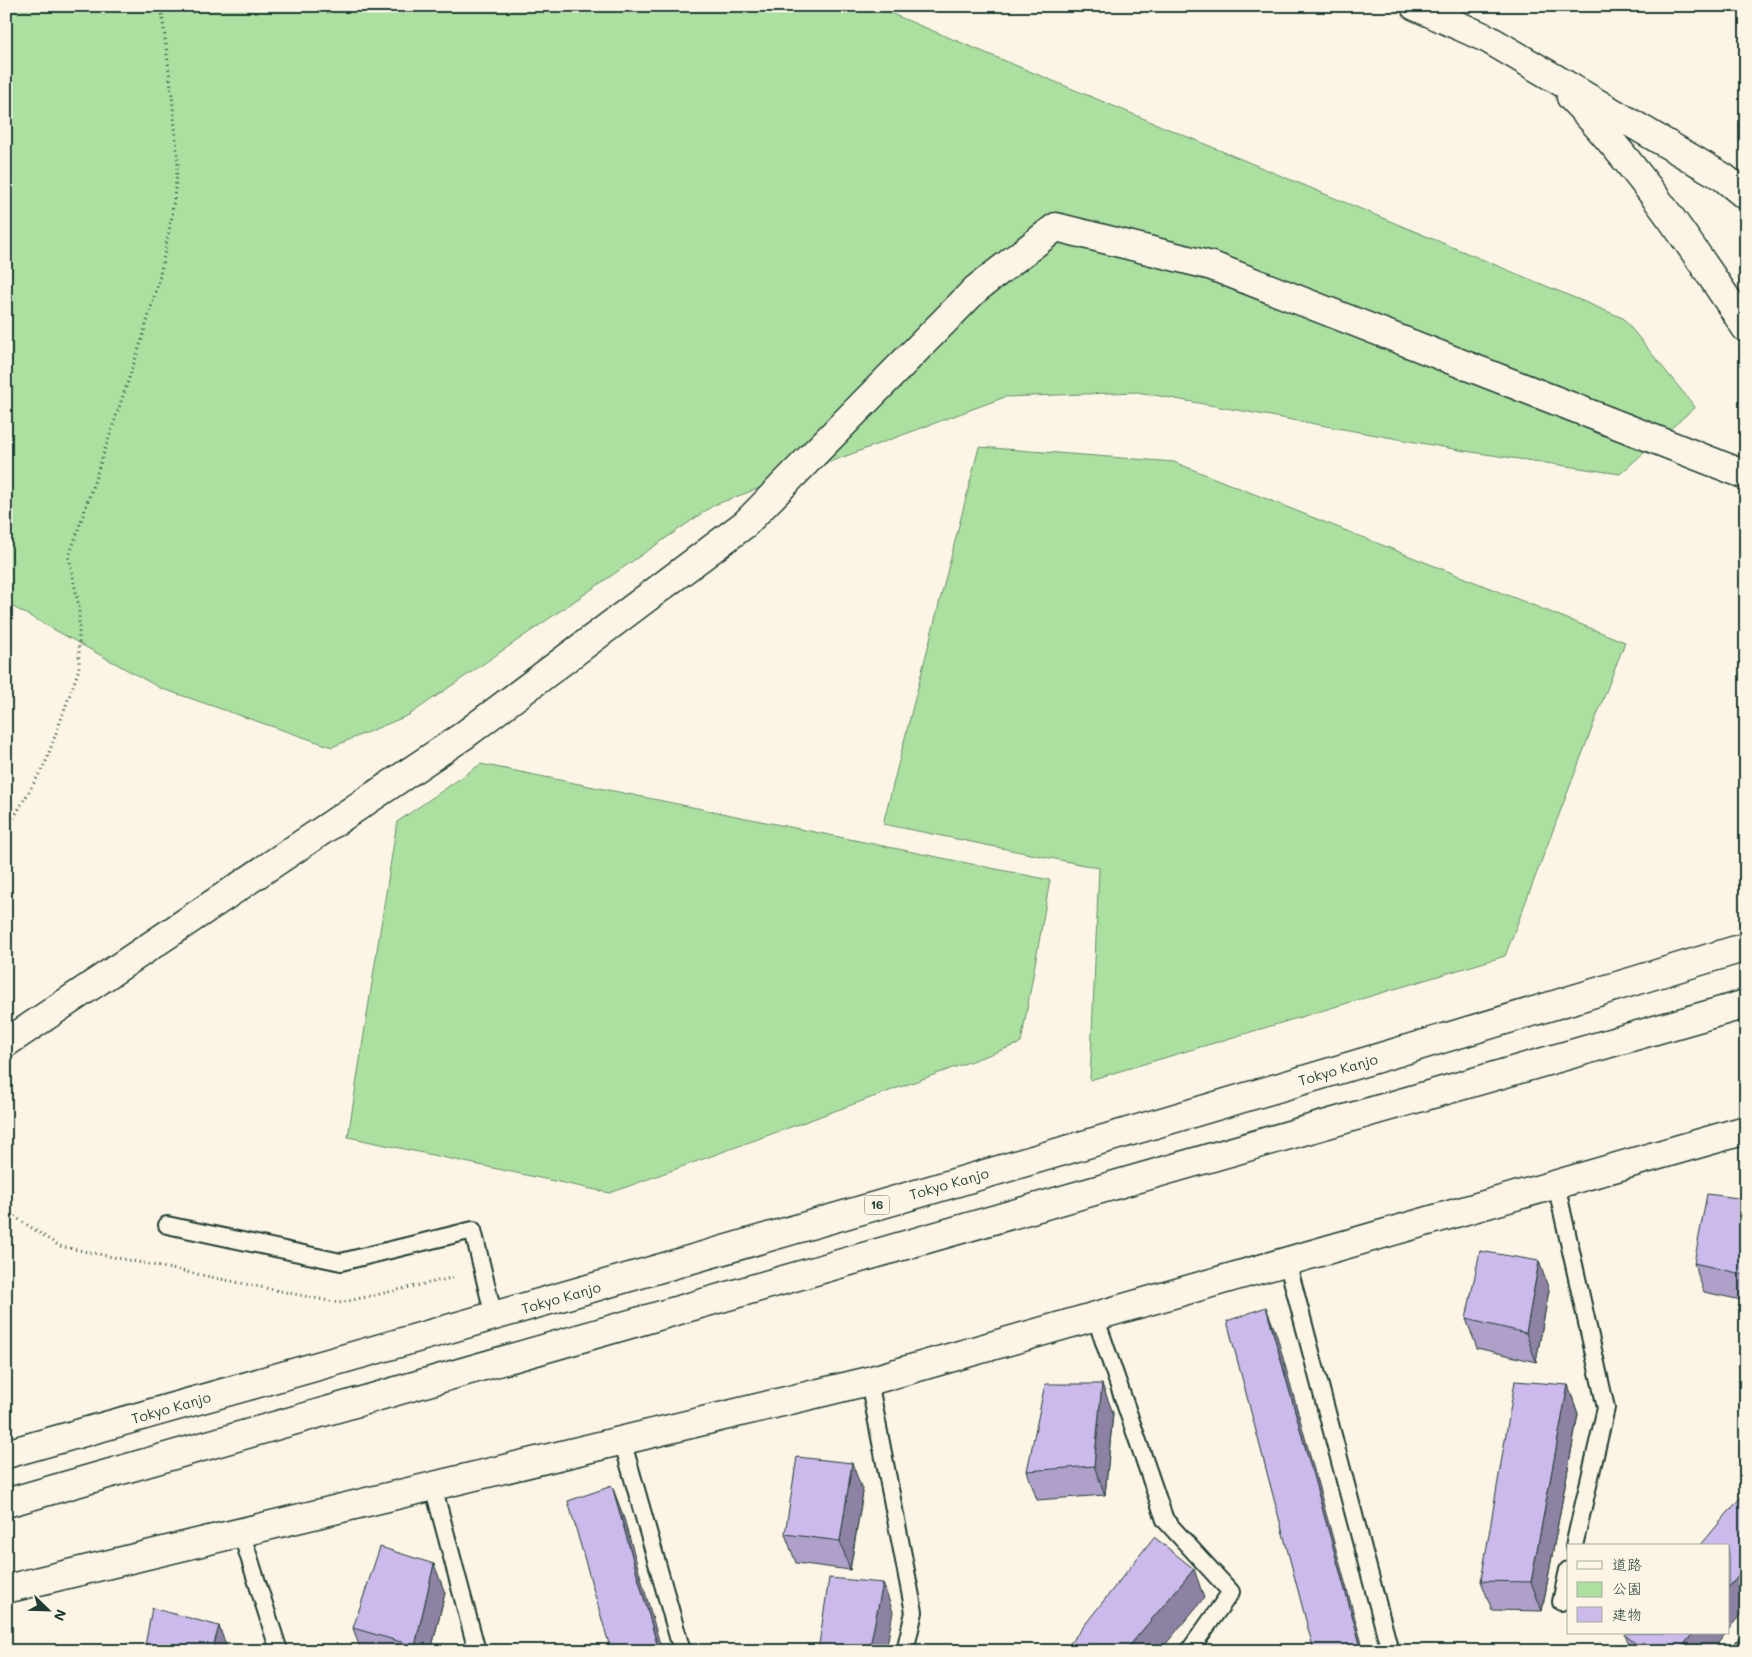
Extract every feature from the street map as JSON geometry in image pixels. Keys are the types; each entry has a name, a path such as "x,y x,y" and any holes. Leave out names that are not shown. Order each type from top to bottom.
{"main road":[{"path":"1415,6 1488,39 1723,177 1746,196"},
{"path":"1554,79 1606,134 1686,236 1746,328"},
{"path":"6,1043 463,736 745,524 976,289 1056,227 1212,266 1746,475"},
{"name":"Tokyo Kanjo","path":"6,1454 494,1317 1419,1047 1746,947"},
{"path":"6,1502 1746,1004"},
{"path":"6,1589 869,1381 1746,1130"}],"lane":[{"path":"1556,1184 1606,1408 1574,1544"},
{"path":"167,1225 341,1262 473,1230 494,1317"},
{"path":"1287,1261 1390,1651"},
{"path":"1095,1316 1164,1520 1232,1592 1189,1651"},
{"path":"869,1381 914,1612 905,1651"},
{"path":"622,1440 682,1651"},
{"path":"433,1486 477,1651"},
{"path":"241,1532 279,1651"},
{"path":"1561,1602 1567,1575"},
{"path":"1741,1651 1746,1644"}],"path":[{"path":"6,831 45,764 79,669 79,607 69,557 142,338 159,280 172,216 178,162 161,6"},
{"path":"6,1210 59,1246 339,1303 484,1271"}],"green space":[{"path":"6,6 873,6 1623,318 1695,407 1620,474 1465,451 1137,392 1005,397 714,505 409,715 332,747 160,688 6,603"},
{"path":"979,447 1174,462 1625,642 1505,956 1090,1080 1099,868 883,824"},
{"path":"481,764 1050,880 1021,1043 610,1193 348,1137 397,822"}],"building":[{"path":"1707,1194 1746,1199 1746,1275 1694,1263"},
{"path":"1480,1251 1539,1261 1526,1333 1466,1319"},
{"path":"1266,1307 1362,1651 1314,1651 1227,1321"},
{"path":"1515,1381 1568,1385 1531,1582 1481,1581"},
{"path":"1045,1384 1102,1384 1094,1466 1027,1471"},
{"path":"797,1457 852,1463 840,1541 785,1534"},
{"path":"612,1486 659,1651 611,1651 568,1501"},
{"path":"1746,1491 1746,1565 1730,1585 1730,1544 1702,1544"},
{"path":"1154,1537 1194,1569 1125,1651 1064,1651"},
{"path":"380,1547 434,1564 415,1646 353,1628"},
{"path":"829,1578 883,1583 869,1651 818,1651"},
{"path":"152,1608 219,1626 212,1651 144,1651"},
{"path":"1692,1634 1679,1651 1645,1651 1625,1635"}]}
